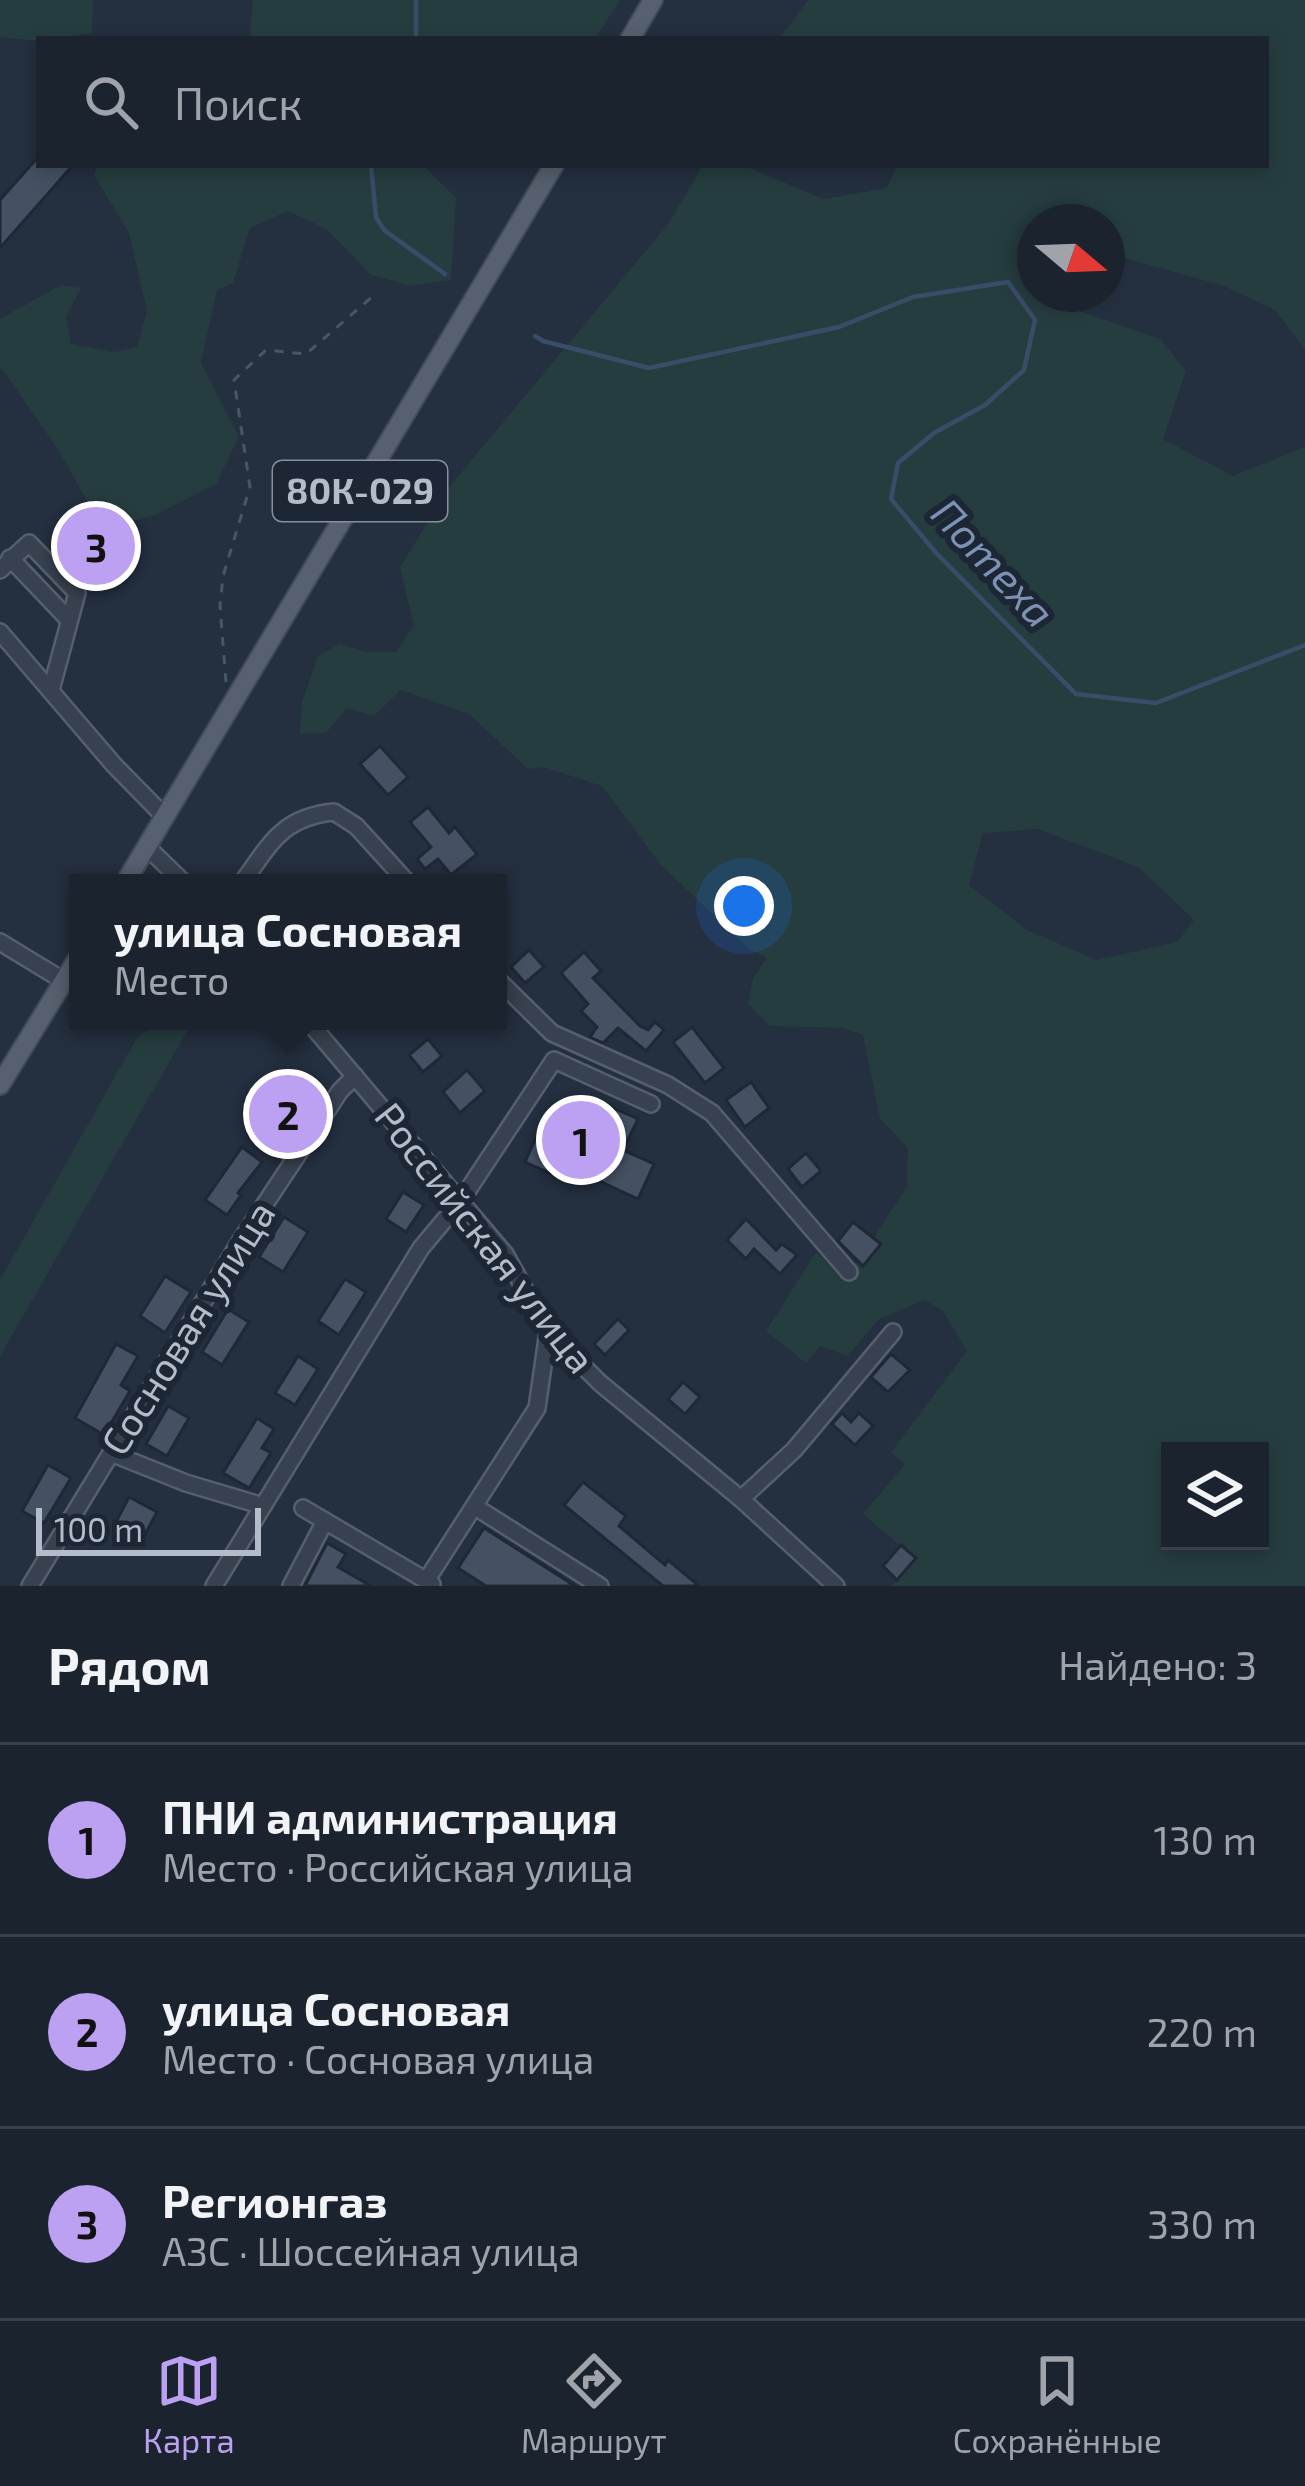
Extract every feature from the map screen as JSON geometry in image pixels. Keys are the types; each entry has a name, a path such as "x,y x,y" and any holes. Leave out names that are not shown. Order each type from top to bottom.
{"main road":[{"path":"631,36 653,0"},
{"name":"80К-029","path":"130,874 552,168"},
{"path":"0,1084 69,973"}],"street":[{"path":"5,564 69,620 51,690"},
{"path":"0,632 165,817"},
{"path":"249,874 296,819 334,812 356,826 400,874"},
{"path":"147,847 175,874"},
{"path":"0,942 64,981"},
{"path":"507,989 552,1033 668,1085 712,1113 849,1272"},
{"name":"Российская улица","path":"316,1030 505,1254 548,1331 600,1383 741,1499 836,1586"},
{"path":"214,1586 421,1248 462,1199 554,1060 651,1104"},
{"name":"Сосновая улица","path":"30,1586 241,1240 340,1091 355,1076"},
{"path":"303,1508 430,1584 537,1408 548,1331"},
{"path":"741,1499 794,1450 893,1332"},
{"path":"111,1453 262,1506"},
{"path":"477,1508 600,1586"},
{"path":"291,1586 325,1521"}],"path":[{"path":"237,697 226,690 220,605 223,576 250,487 234,380 266,350 306,354 373,296"}],"green space":[{"path":"0,0 93,0 92,33 36,36 36,41 0,37"},
{"path":"253,0 620,0 597,36 250,36"},
{"path":"808,0 1305,0 1305,350 1275,310 1224,286 1125,258 1125,204 1017,204 1017,312 1082,312 1160,339 1186,371 1163,439 1233,476 1305,447 1305,1586 892,1586 915,1558 863,1514 905,1464 891,1452 967,1351 943,1311 925,1300 879,1319 847,1356 820,1346 806,1363 766,1331 816,1252 845,1282 907,1186 908,1148 880,1119 863,1035 843,1028 770,1026 748,1004 753,978 767,958 749,949 660,864 602,786 544,767 528,769 469,714 401,690 374,716 347,708 326,733 300,734 302,702 318,656 339,644 367,652 396,652 414,625 400,568 446,491 669,223 701,168 750,168 823,199 887,188 896,168 1269,168 1269,36 781,36","holes":["1038,829 1138,867 1194,920 1177,942 1097,960 1027,930 969,885 983,833"]},
{"path":"96,168 426,168 456,198 451,280 411,286 371,275 326,229 288,211 250,228 233,283 217,290 201,363 239,437 216,484 153,516 123,523 86,499 0,366 0,319 61,285 81,288 66,317 71,344 114,352 137,347 147,311 129,233 94,175"},
{"path":"148,1030 188,1030 0,1356 0,1280 138,1036"}],"building":[{"path":"36,159 36,168 70,168 0,248 0,200"},
{"path":"380,746 408,777 388,795 360,764"},
{"path":"428,807 449,833 455,827 477,854 452,874 438,859 425,869 417,859 431,847 410,822"},
{"path":"529,950 544,967 525,983 511,967"},
{"path":"584,952 601,971 593,978 640,1026 648,1030 655,1022 664,1030 646,1051 618,1028 603,1043 590,1037 597,1027 581,1011 588,1004 561,973"},
{"path":"692,1027 724,1068 705,1083 673,1042"},
{"path":"428,1039 442,1056 423,1072 409,1055"},
{"path":"467,1070 485,1091 460,1113 443,1092"},
{"path":"294,1078 319,1094 283,1150 258,1134"},
{"path":"751,1082 769,1108 745,1127 726,1100"},
{"path":"593,1099 638,1119 623,1150 654,1164 638,1199 578,1171 572,1183 525,1162 546,1115 579,1130"},
{"path":"242,1147 262,1162 227,1215 205,1200"},
{"path":"806,1153 821,1171 802,1187 788,1169"},
{"path":"403,1192 424,1205 406,1232 386,1219"},
{"path":"284,1217 308,1232 283,1272 259,1257"},
{"path":"746,1219 776,1250 782,1244 797,1255 780,1274 754,1249 746,1259 727,1240"},
{"path":"853,1222 881,1244 863,1266 838,1241"},
{"path":"165,1276 191,1292 165,1333 140,1316"},
{"path":"345,1279 366,1292 339,1335 318,1321"},
{"path":"228,1309 249,1322 222,1365 202,1352"},
{"path":"618,1319 629,1330 605,1355 594,1344"},
{"path":"116,1344 138,1356 121,1385 130,1391 104,1435 75,1418"},
{"path":"891,1354 910,1370 888,1392 871,1377"},
{"path":"298,1356 318,1369 295,1405 275,1393"},
{"path":"683,1382 700,1397 685,1414 668,1399"},
{"path":"168,1406 189,1418 167,1456 146,1444"},
{"path":"842,1413 851,1422 859,1413 873,1426 855,1445 832,1424"},
{"path":"257,1418 274,1429 262,1448 271,1453 249,1488 223,1473"},
{"path":"48,1465 71,1478 44,1523 22,1511"},
{"path":"583,1482 626,1516 619,1526 699,1586 663,1586 564,1505"},
{"path":"129,1497 157,1512 144,1536 116,1522"},
{"path":"484,1528 575,1586 486,1586 458,1568"},
{"path":"327,1543 346,1554 338,1567 371,1586 305,1586"},
{"path":"901,1545 916,1558 897,1580 883,1566"}],"waterway":[{"name":"Потеха","path":"416,0 416,36"},
{"name":"Потеха","path":"371,168 376,217 384,230 445,274"},
{"name":"Потеха","path":"535,336 649,368 839,327 913,297 1008,282 1035,320 1024,370 985,405 934,433 898,463 891,499 937,554 1076,694 1156,703 1305,645"}],"place":[{"name":"Регионгаз","path":"96,546"},
{"name":"улица Сосновая","path":"288,1114"},
{"name":"ПНИ администрация","path":"581,1140"}]}
